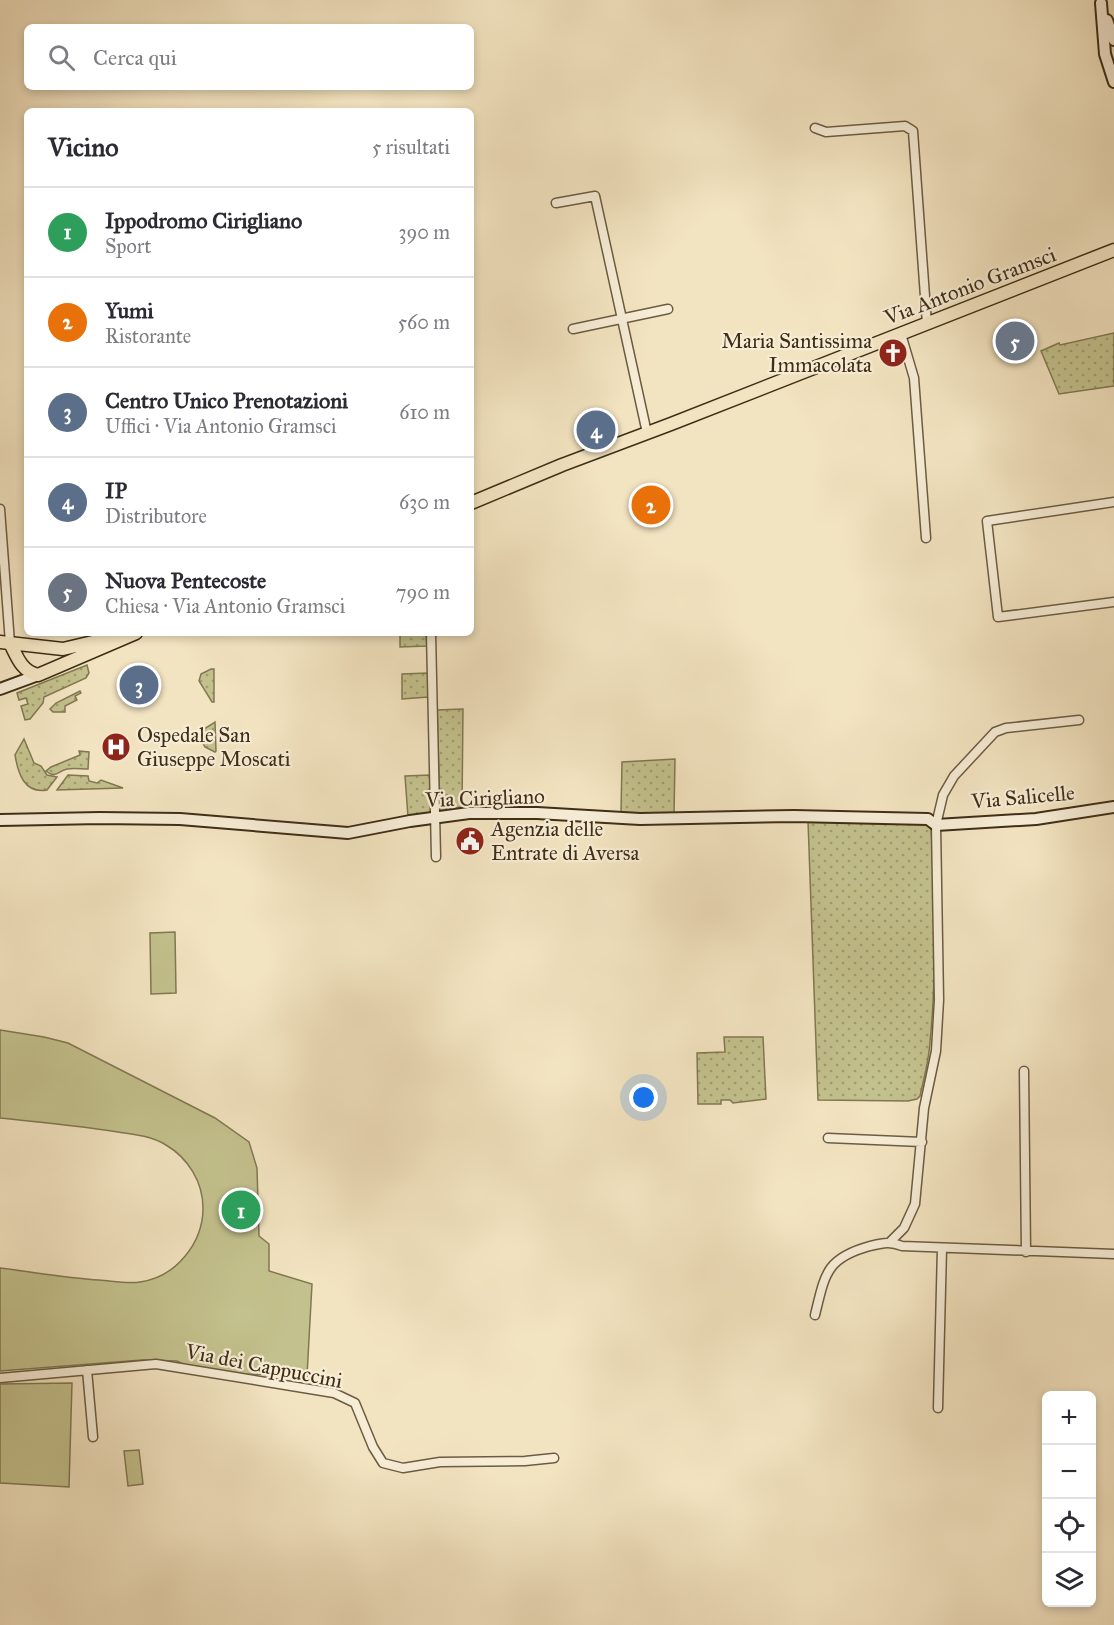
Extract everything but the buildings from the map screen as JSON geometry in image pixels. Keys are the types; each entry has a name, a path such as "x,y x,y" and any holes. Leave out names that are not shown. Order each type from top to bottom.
{"main road":[{"name":"Via Antonio Gramsci","path":"474,502 562,465 1113,251"},
{"path":"5,642 63,649 122,636"},
{"path":"5,642 21,664 32,674 38,675 128,636"},
{"path":"21,664 26,657 43,646"},
{"path":"63,649 68,658 67,663"}],"street":[{"path":"1100,2 1114,22"},
{"path":"1100,2 1114,40"},
{"path":"1100,2 1105,54 1114,82"},
{"path":"815,128 826,132 905,126 913,131 927,324"},
{"path":"556,203 595,196 647,433"},
{"path":"573,329 668,309"},
{"path":"901,334 914,378 926,538"},
{"path":"1114,502 987,521 998,617 1114,602"},
{"path":"0,509 9,617 5,642"},
{"path":"9,617 20,640 43,646"},
{"path":"431,636 436,857"},
{"path":"13,685 21,664"},
{"path":"0,689 38,675"},
{"path":"815,1315 824,1280 838,1260 852,1251 891,1241 904,1228 915,1204 924,1108 936,1051 939,1000 936,825 943,795 954,776 994,732 1006,728 1078,720"},
{"name":"Via Salicelle","path":"936,825 1036,819 1114,807"},
{"name":"Via Cirigliano","path":"0,820 180,819 348,833 470,813 537,813 640,819 794,816 927,819 936,825"},
{"path":"1024,1071 1026,1252"},
{"path":"828,1138 922,1142"},
{"path":"891,1241 902,1246 1114,1254"},
{"path":"938,1408 942,1248"},
{"name":"Via dei Cappuccini","path":"0,1378 156,1364 334,1393 355,1403 373,1448 383,1462 403,1468 440,1462 525,1461 554,1458"},
{"path":"87,1370 93,1437"}],"shaded area":[{"path":"1114,333 1114,386 1059,394 1041,351 1059,343 1060,345"},
{"path":"400,636 426,636 427,646 400,647"},
{"path":"87,665 89,673 86,678 44,697 43,703 30,719 25,720 21,706 28,704 26,698 19,700 17,693"},
{"path":"214,669 214,702 199,681 201,674"},
{"path":"428,673 428,697 402,699 402,674"},
{"path":"80,691 81,693 75,696 77,700 65,706 65,712 53,712 50,709 56,703"},
{"path":"463,709 462,808 440,809 437,710"},
{"path":"215,722 215,752 205,747 199,737 204,729"},
{"path":"24,739 34,763 41,766 47,775 57,777 47,790 33,789 20,775 15,755"},
{"path":"79,751 89,752 88,769 67,769 55,774 46,771 80,755"},
{"path":"675,759 674,815 621,813 622,762"},
{"path":"68,775 88,776 89,781 97,783 101,780 123,788 57,790"},
{"path":"430,775 431,812 408,817 405,776"},
{"path":"808,821 925,822 931,826 934,989 929,1056 920,1096 917,1099 908,1101 818,1100"},
{"path":"175,932 176,993 151,994 150,933"},
{"path":"0,1030 68,1043 215,1118 249,1142 257,1168 259,1236 269,1244 269,1271 312,1284 307,1376 246,1374 189,1367 177,1361 142,1360 0,1371 0,1268 125,1283 153,1279 176,1266 193,1245 202,1221 203,1208 200,1189 193,1172 174,1150 161,1142 149,1137 130,1134 0,1118"},
{"path":"724,1037 763,1037 766,1099 733,1103 730,1100 721,1100 721,1104 698,1104 697,1053 725,1052"},
{"path":"72,1383 69,1487 0,1483 0,1384"},
{"path":"139,1450 143,1484 128,1486 124,1451"}],"place":[{"name":"Nuova Pentecoste","path":"1015,341"},
{"name":"Maria Santissima Immacolata","path":"893,353"},
{"name":"IP","path":"596,430"},
{"name":"Yumi","path":"651,505"},
{"name":"Centro Unico Prenotazioni","path":"139,685"},
{"name":"Ospedale San Giuseppe Moscati","path":"116,747"},
{"name":"Agenzia delle Entrate di Aversa","path":"470,841"},
{"name":"Ippodromo Cirigliano","path":"241,1210"}]}
